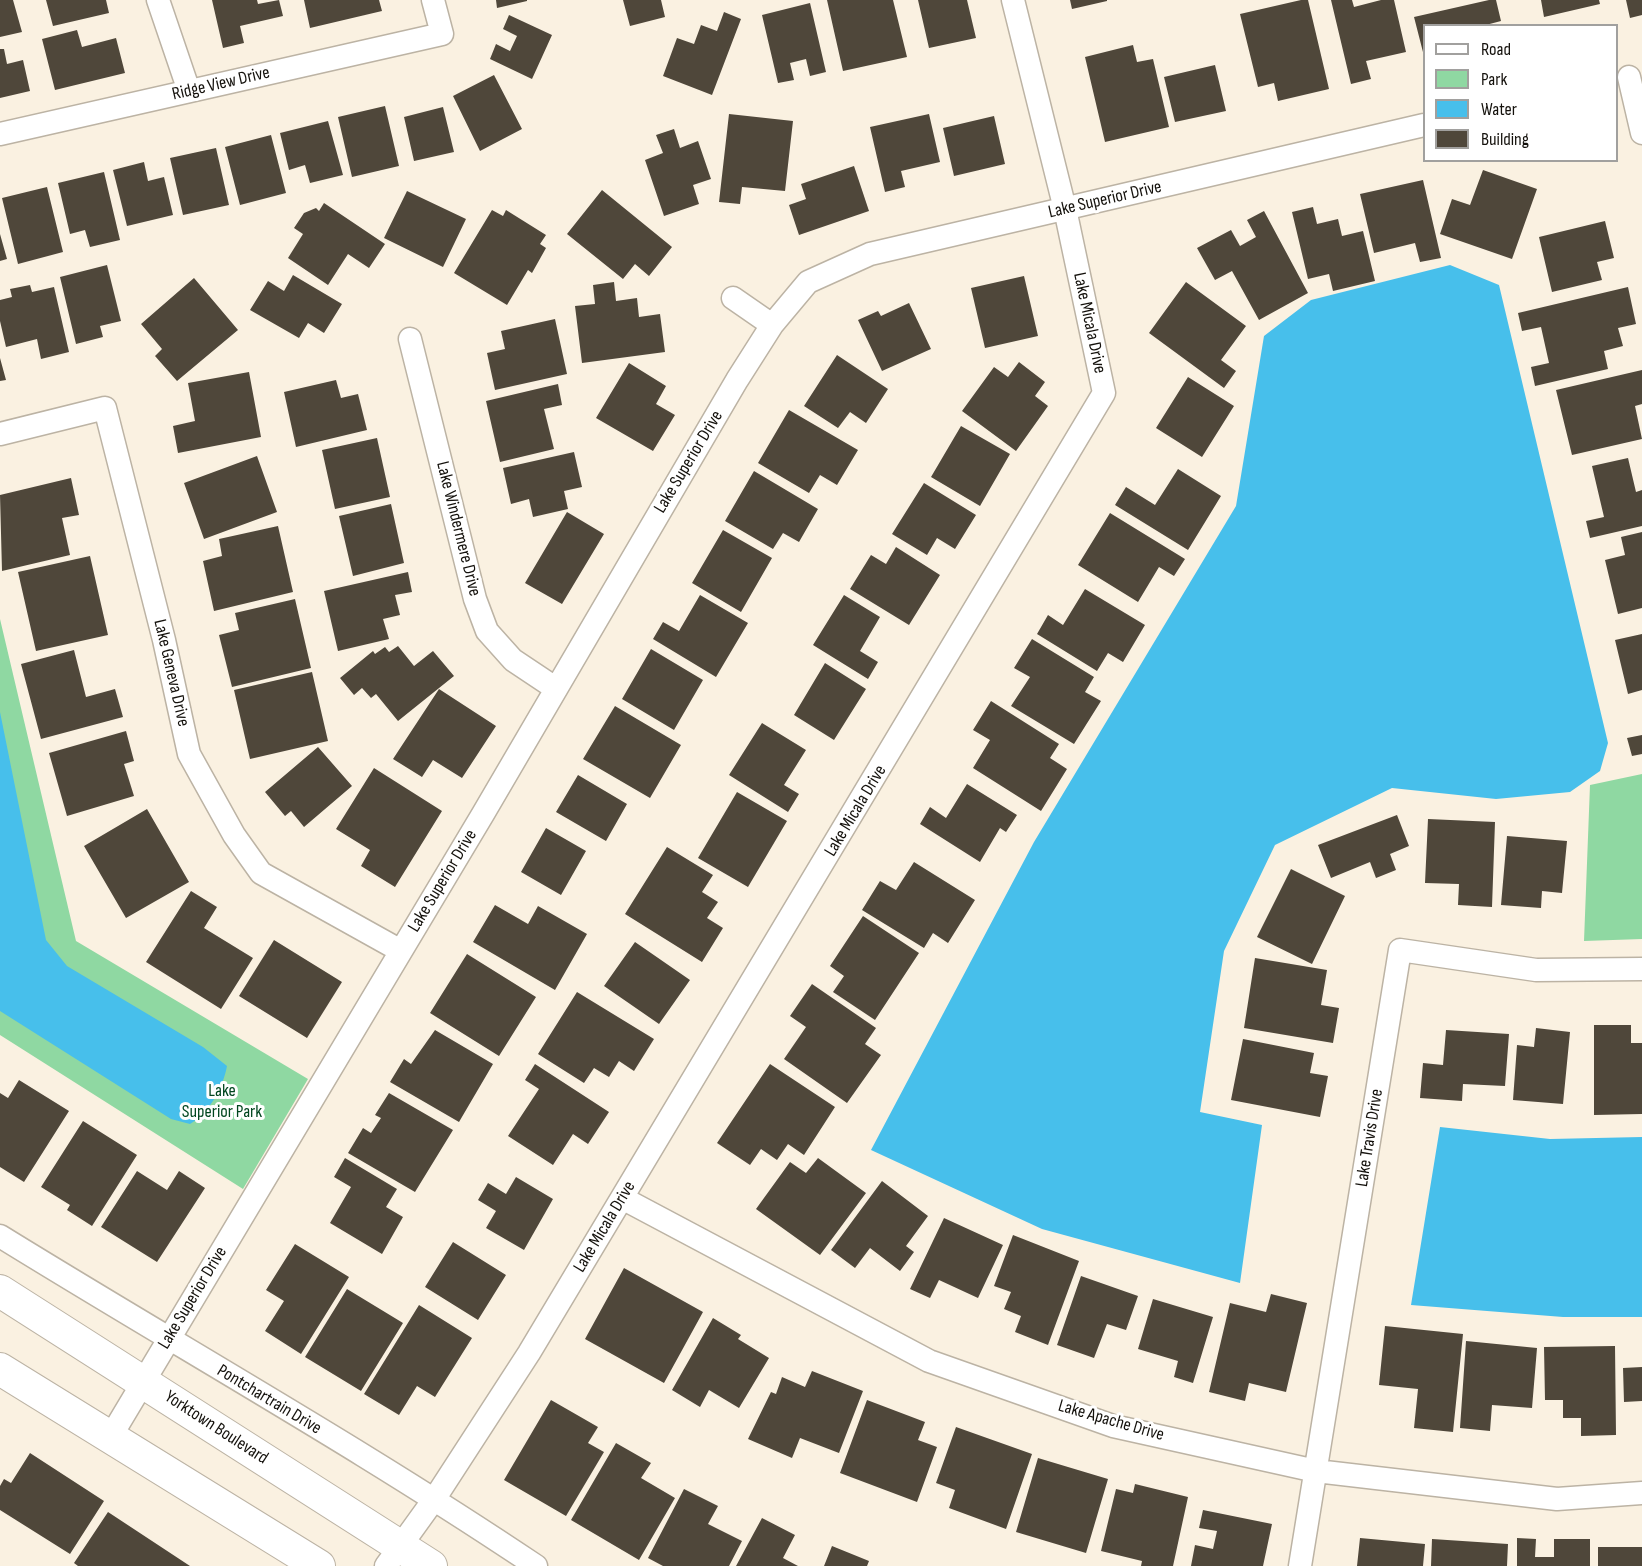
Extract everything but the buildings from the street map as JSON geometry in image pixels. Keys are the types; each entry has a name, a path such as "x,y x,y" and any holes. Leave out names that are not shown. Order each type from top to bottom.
{"main road":[{"name":"Yorktown Boulevard","path":"0,1292 143,1381 393,1557 431,1566"},
{"path":"0,1369 319,1566"}],"street":[{"path":"158,0 189,91"},
{"name":"Ridge View Drive","path":"0,134 442,34 432,0"},
{"name":"Lake Micala Drive","path":"393,1557 435,1498 529,1353 1104,393 1065,210 1013,0"},
{"path":"1629,77 1642,133"},
{"name":"Lake Superior Drive","path":"111,1436 772,325 808,282 870,254 1423,124"},
{"path":"733,298 772,325"},
{"name":"Lake Windermere Drive","path":"410,339 475,598 487,631 513,660 555,688"},
{"name":"Lake Geneva Drive","path":"0,434 105,408 164,640 189,754 234,835 261,873 401,951"},
{"name":"Lake Travis Drive","path":"1300,1566 1400,950 1536,970 1642,969"},
{"name":"Lake Apache Drive","path":"622,1198 929,1361 1113,1426 1316,1471 1557,1499 1642,1493"},
{"name":"Pontchartrain Drive","path":"0,1236 168,1340 435,1498 536,1566"}],"green space":[{"name":"Lake Superior Park","path":"0,619 76,941 308,1079 243,1189 0,1035"},
{"path":"1642,774 1642,939 1584,941 1590,785"}],"water":[{"path":"1450,265 1499,285 1608,743 1600,771 1570,792 1496,799 1392,788 1275,845 1224,951 1200,1112 1262,1125 1240,1283 1042,1229 871,1150 1034,842 1236,506 1264,336 1311,300"},
{"path":"0,712 46,940 67,966 203,1047 227,1066 222,1083 209,1107 190,1124 171,1119 0,1011"},
{"path":"1440,1127 1550,1139 1642,1137 1642,1317 1563,1317 1411,1305"}]}
